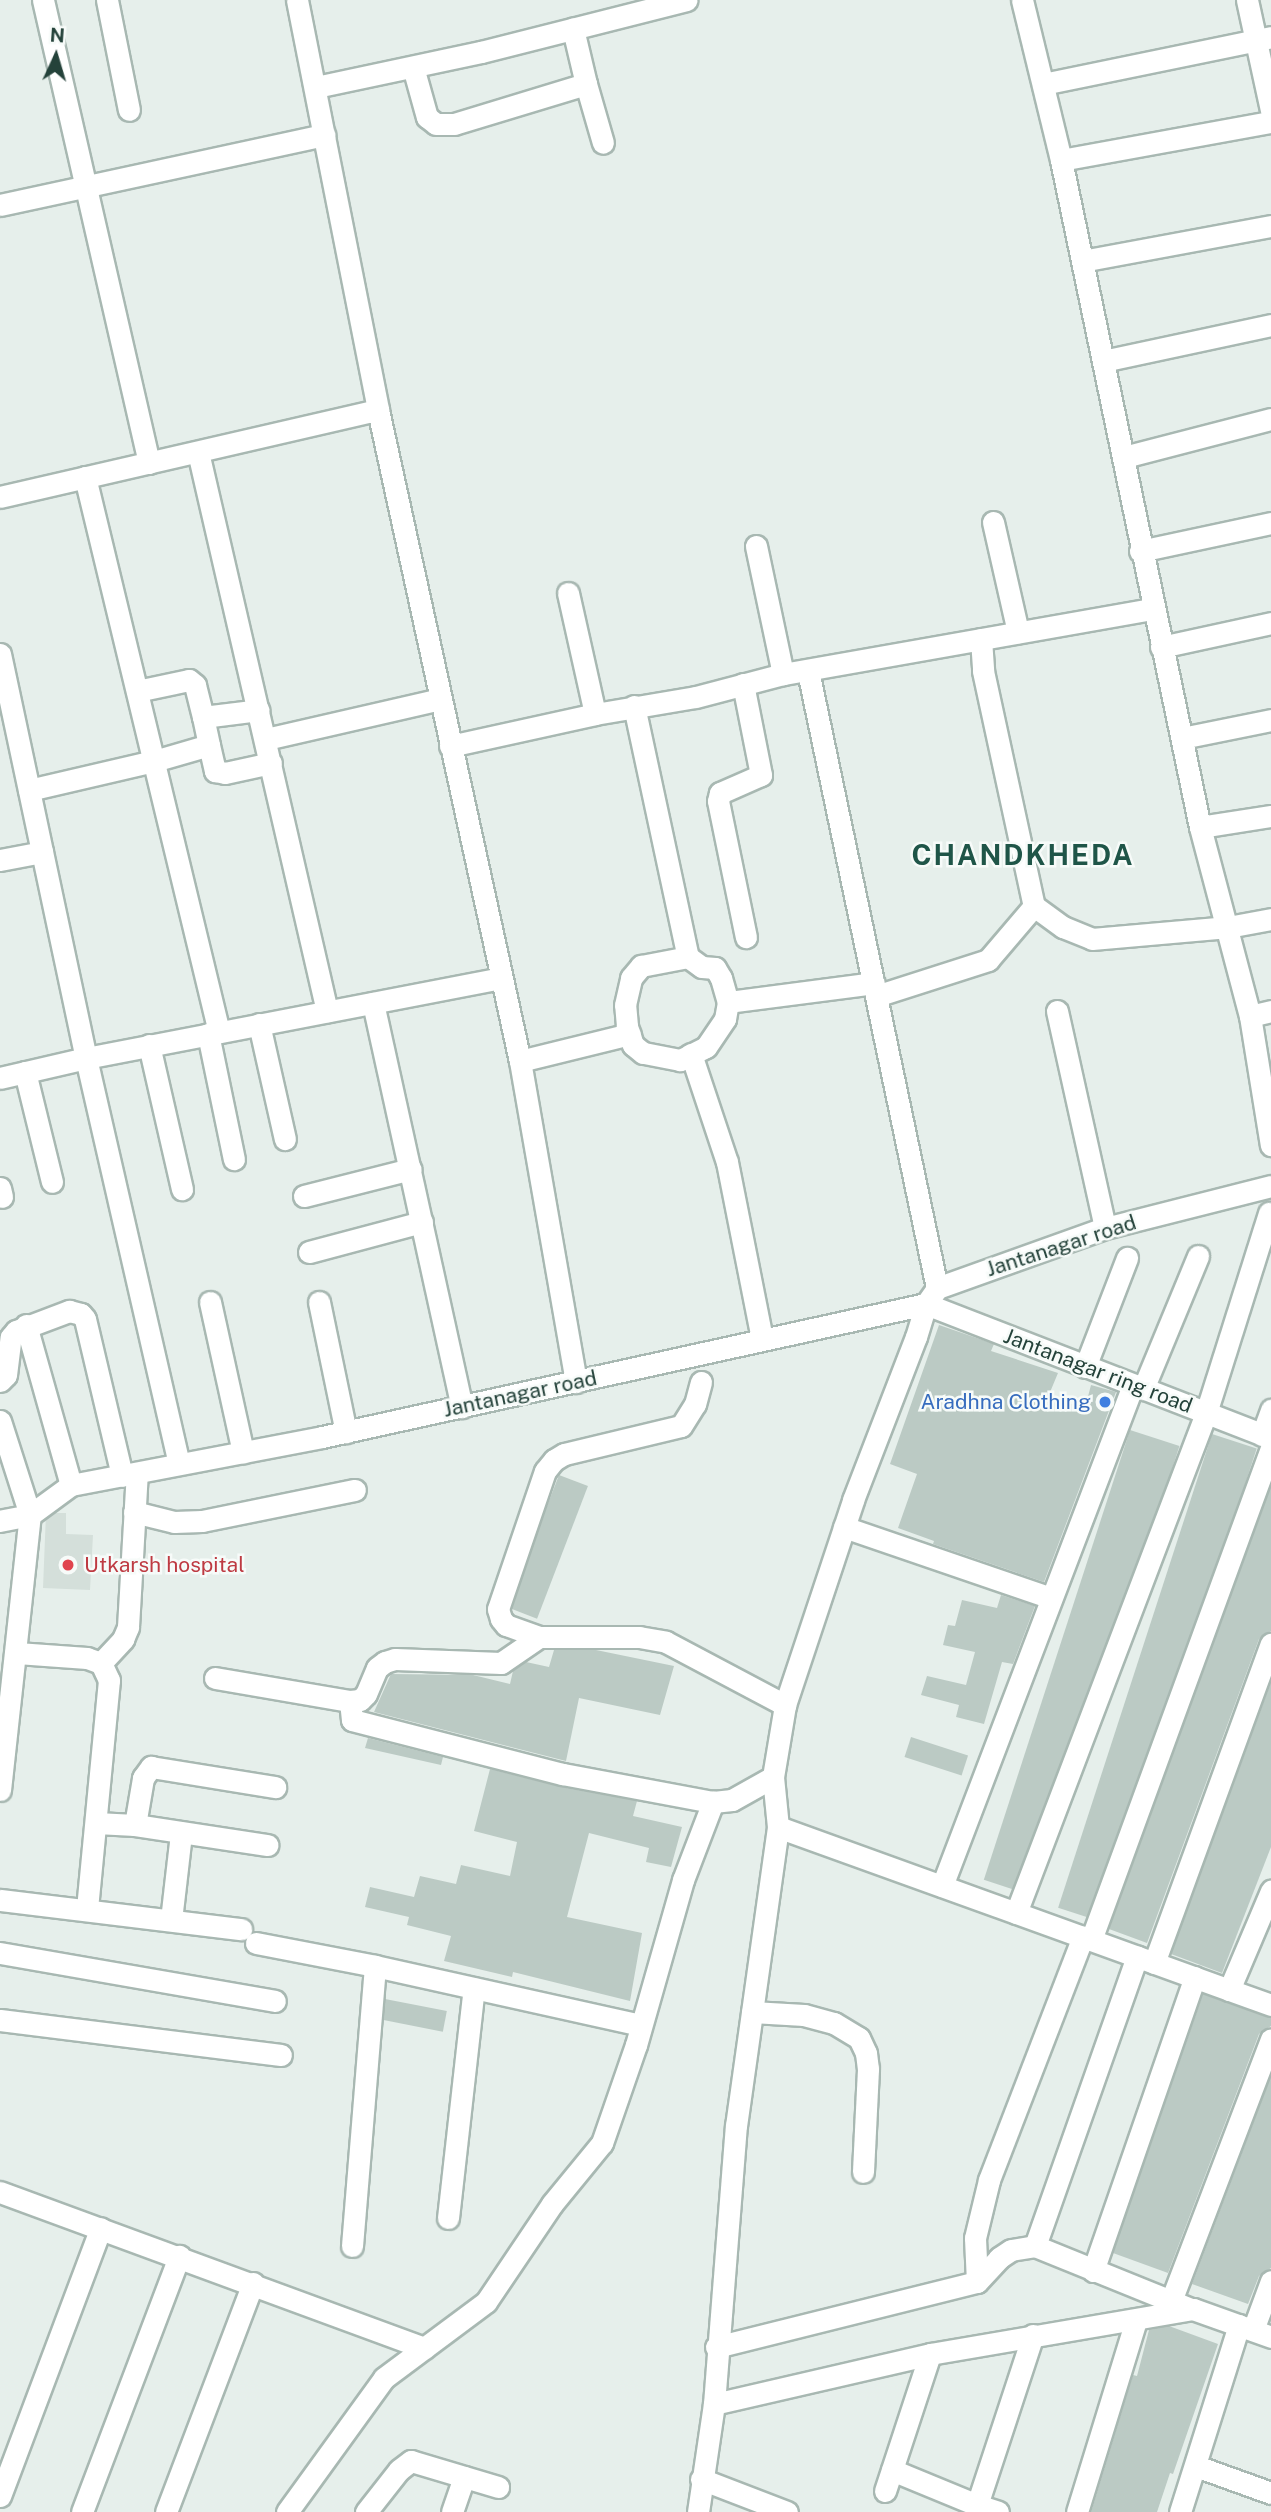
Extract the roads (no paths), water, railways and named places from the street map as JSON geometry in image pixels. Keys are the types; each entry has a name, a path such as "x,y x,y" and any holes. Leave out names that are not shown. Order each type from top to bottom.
{"street":[{"path":"43,0 88,187 149,463"},
{"path":"107,0 129,110"},
{"path":"297,0 377,410 520,1061 576,1382"},
{"path":"316,88 573,29 663,3 687,0"},
{"path":"1022,0 1061,160 1124,457 1140,551 1200,827 1228,927 1261,1014 1271,1145"},
{"path":"1247,0 1264,39 1271,110"},
{"path":"573,29 603,143"},
{"path":"1043,84 1264,39"},
{"path":"413,67 427,117 442,125 586,84"},
{"path":"1061,160 1271,122"},
{"path":"0,205 325,135"},
{"path":"1082,261 1271,226"},
{"path":"1103,361 1271,324"},
{"path":"0,497 377,410"},
{"path":"1124,457 1271,419"},
{"path":"198,452 260,710 327,1012"},
{"path":"85,477 154,761 214,1033 234,1159"},
{"path":"993,522 1018,632"},
{"path":"1140,551 1271,523"},
{"path":"756,546 783,674"},
{"path":"568,593 594,714"},
{"path":"450,747 594,714 696,696 783,674 1153,609"},
{"path":"1161,647 1271,623"},
{"path":"981,639 983,671 1034,906 1063,926 1092,939 1228,927 1271,919"},
{"path":"0,654 6,711 29,790 86,1058 179,1463"},
{"path":"698,2512 714,2404 716,2347 736,2126 778,1827 773,1777 785,1705 844,1527 931,1296 875,989 808,671"},
{"path":"137,691 189,680 195,685 215,771 225,773 271,763"},
{"path":"743,684 761,775 720,793 718,801 746,937"},
{"path":"266,739 440,699"},
{"path":"634,706 688,957 702,967 715,968 725,988 728,1002 717,1034 706,1047 680,1060 656,1058 633,1045 625,1005 631,978 641,966 688,957"},
{"path":"203,717 260,710"},
{"path":"1182,738 1271,720"},
{"path":"29,790 154,761 209,745"},
{"path":"1200,827 1271,816"},
{"path":"0,860 42,852"},
{"path":"728,1002 875,989 988,960 1034,906"},
{"path":"0,1078 149,1045 501,978"},
{"path":"373,1003 462,1407"},
{"path":"1057,1011 1105,1228"},
{"path":"259,1024 285,1139"},
{"path":"520,1061 630,1034"},
{"path":"149,1045 182,1188"},
{"path":"691,1055 727,1162 762,1339"},
{"path":"25,1072 52,1182"},
{"path":"304,1196 411,1169"},
{"name":"Jantanagar road","path":"30,1515 71,1485 346,1432 576,1382 931,1296 1105,1228 1271,1186"},
{"path":"1016,1913 1206,1413 1269,1213"},
{"path":"309,1252 422,1223"},
{"path":"942,1886 1051,1598 1138,1387 1198,1256"},
{"path":"1085,1367 1127,1258"},
{"name":"Jantanagar ring road","path":"931,1296 1085,1367 1206,1413 1268,1441"},
{"path":"210,1302 243,1452"},
{"path":"319,1302 346,1432"},
{"path":"0,1381 6,1375 11,1337 26,1325 69,1311 85,1319 129,1474 134,1512 128,1627 123,1639 101,1663"},
{"path":"26,1325 71,1485"},
{"path":"701,1382 695,1404 681,1426 564,1454 545,1471 498,1609 506,1625 538,1637 639,1637 666,1642 785,1705"},
{"path":"977,2282 975,2238 989,2180 1087,1938 1268,1441 1271,1410"},
{"path":"0,1422 30,1515 11,1593 17,1653 11,1681 0,1790"},
{"path":"134,1512 174,1522 202,1521 355,1490"},
{"path":"0,1521 30,1515"},
{"path":"844,1527 1051,1598"},
{"path":"215,1678 350,1701 360,1700 366,1694 377,1668 385,1662 395,1659 501,1663 538,1637"},
{"path":"1035,2246 1271,1644"},
{"path":"17,1653 87,1658 101,1663 109,1679 109,1702 87,1910"},
{"path":"350,1701 352,1720 563,1774 713,1802 732,1800 773,1777"},
{"path":"135,1825 143,1778 151,1768 275,1787"},
{"path":"290,2511 384,2378 486,2302 552,2204 602,2143 641,2025 683,1880 713,1802"},
{"path":"96,1823 135,1825 268,1845"},
{"path":"778,1827 1271,2005"},
{"path":"171,1920 181,1833"},
{"path":"1228,1990 1271,1891"},
{"path":"0,1900 241,1929"},
{"path":"256,1943 375,1966 641,2025"},
{"path":"0,1953 275,2001"},
{"path":"352,2246 375,1966"},
{"path":"1093,2271 1195,1977"},
{"path":"448,2218 474,1988"},
{"path":"751,2012 804,2015 834,2024 859,2038 866,2053 868,2069 863,2172"},
{"path":"0,2020 281,2055"},
{"path":"1171,2301 1271,2039"},
{"path":"0,2192 424,2348"},
{"path":"0,2496 102,2228"},
{"path":"716,2347 977,2282 999,2258 1011,2250 1035,2246 1093,2271 1254,2331"},
{"path":"82,2512 179,2256"},
{"path":"1181,2512 1196,2466 1254,2331 1271,2281"},
{"path":"166,2512 253,2283"},
{"path":"714,2404 930,2354 1193,2309"},
{"path":"1077,2512 1136,2320"},
{"path":"892,2470 988,2508 1033,2335"},
{"path":"886,2491 930,2354"},
{"path":"366,2512 406,2463 419,2463 498,2487"},
{"path":"1196,2466 1270,2488"},
{"path":"452,2512 464,2477"},
{"path":"701,2479 788,2512"}],"place":[{"name":"Aradhna Clothing","path":"1105,1402"},
{"name":"Utkarsh hospital","path":"68,1565"}],"district":[{"name":"CHANDKHEDA","path":"1023,855"}]}
